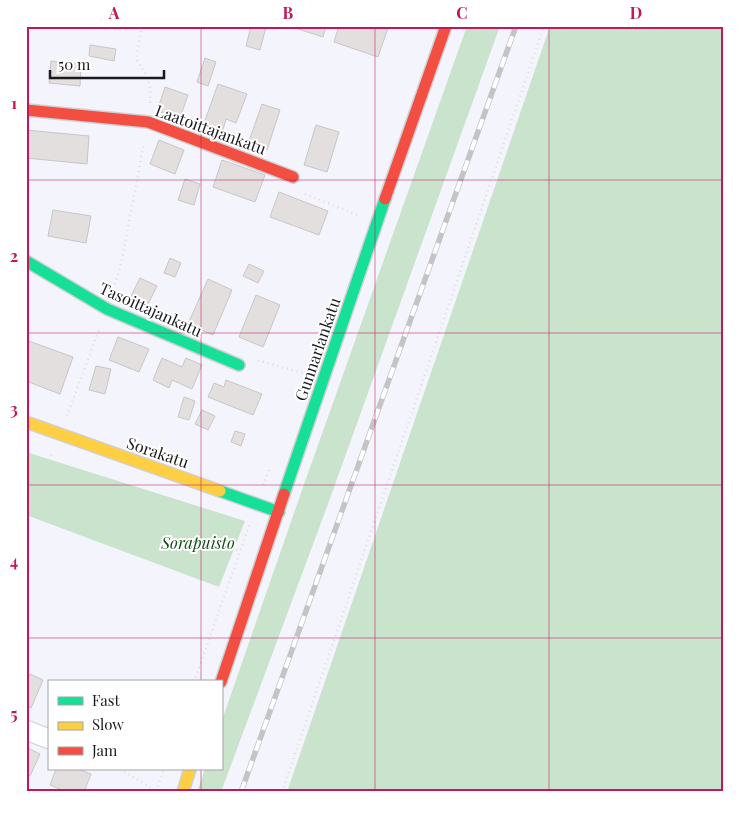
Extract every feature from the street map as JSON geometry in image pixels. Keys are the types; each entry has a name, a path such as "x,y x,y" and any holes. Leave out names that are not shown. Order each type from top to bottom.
{"street":[{"name":"Gunnarlankatu","path":"221,680 446,26"},
{"name":"Laatoittajankatu","path":"26,110 148,122 292,177"},
{"name":"Tasoittajankatu","path":"26,261 107,309 239,365"},
{"name":"Sorakatu","path":"26,422 279,512"},
{"path":"26,730 48,739"},
{"path":"182,792 190,770"}],"path":[{"path":"26,510 60,434 120,269 148,122 151,93 146,73 136,59 142,26"},
{"path":"282,792 544,26"},
{"path":"292,177 305,194 362,216"},
{"path":"239,365 260,361 305,374"},
{"path":"26,486 91,509 240,551"},
{"path":"122,770 156,791 164,770"}],"green space":[{"path":"467,26 500,26 328,504 221,792 197,792 205,770 222,770 222,720"},
{"path":"550,26 724,26 724,792 287,792"},
{"name":"Sorapuisto","path":"26,452 245,521 219,587 26,515"}],"building":[{"path":"251,26 266,27 260,50 246,46"},
{"path":"289,26 326,26 323,37"},
{"path":"339,26 383,26 388,28 378,57 334,42"},
{"path":"90,45 116,49 114,61 89,56"},
{"path":"205,58 216,62 208,86 197,82"},
{"path":"51,61 81,64 80,86 49,83"},
{"path":"218,84 247,94 236,123 226,119 222,133 203,126"},
{"path":"165,87 188,95 180,118 157,111"},
{"path":"262,104 280,110 267,150 248,144"},
{"path":"316,125 339,132 327,172 304,165"},
{"path":"26,130 89,136 87,164 26,158"},
{"path":"159,140 184,150 175,174 150,164"},
{"path":"222,160 265,175 255,202 213,187"},
{"path":"185,179 200,184 194,205 178,200"},
{"path":"279,192 328,211 319,235 270,217"},
{"path":"53,210 91,216 86,243 48,236"},
{"path":"170,258 181,263 175,277 164,273"},
{"path":"249,264 264,271 258,283 243,276"},
{"path":"140,278 157,286 144,312 127,304"},
{"path":"208,279 232,290 213,335 188,324"},
{"path":"256,295 280,305 263,347 239,337"},
{"path":"118,337 149,349 139,372 109,360"},
{"path":"26,340 73,357 60,394 26,381"},
{"path":"162,358 182,367 186,358 202,365 192,389 172,380 169,388 153,380"},
{"path":"96,366 111,369 105,394 89,390"},
{"path":"226,380 262,394 253,415 208,397 214,383 224,387"},
{"path":"184,397 195,401 189,420 178,417"},
{"path":"202,410 215,416 208,430 195,424"},
{"path":"235,431 245,434 241,446 231,442"},
{"path":"30,674 43,680 31,708 26,706 26,682"},
{"path":"26,747 40,754 30,776 26,774"},
{"path":"56,770 81,770 91,774 84,792 67,792 50,785"}],"railway":[{"path":"241,792 516,26"}],"traffic: fast":[{"path":"284,494 385,199"},
{"path":"26,261 107,309 239,365"},
{"path":"220,491 279,512"}],"traffic: slow":[{"path":"26,422 220,491"},
{"path":"183,792 190,770"}],"traffic: jam":[{"path":"385,199 446,26"},
{"path":"26,110 148,122 293,177"},
{"path":"222,680 284,494"}]}
